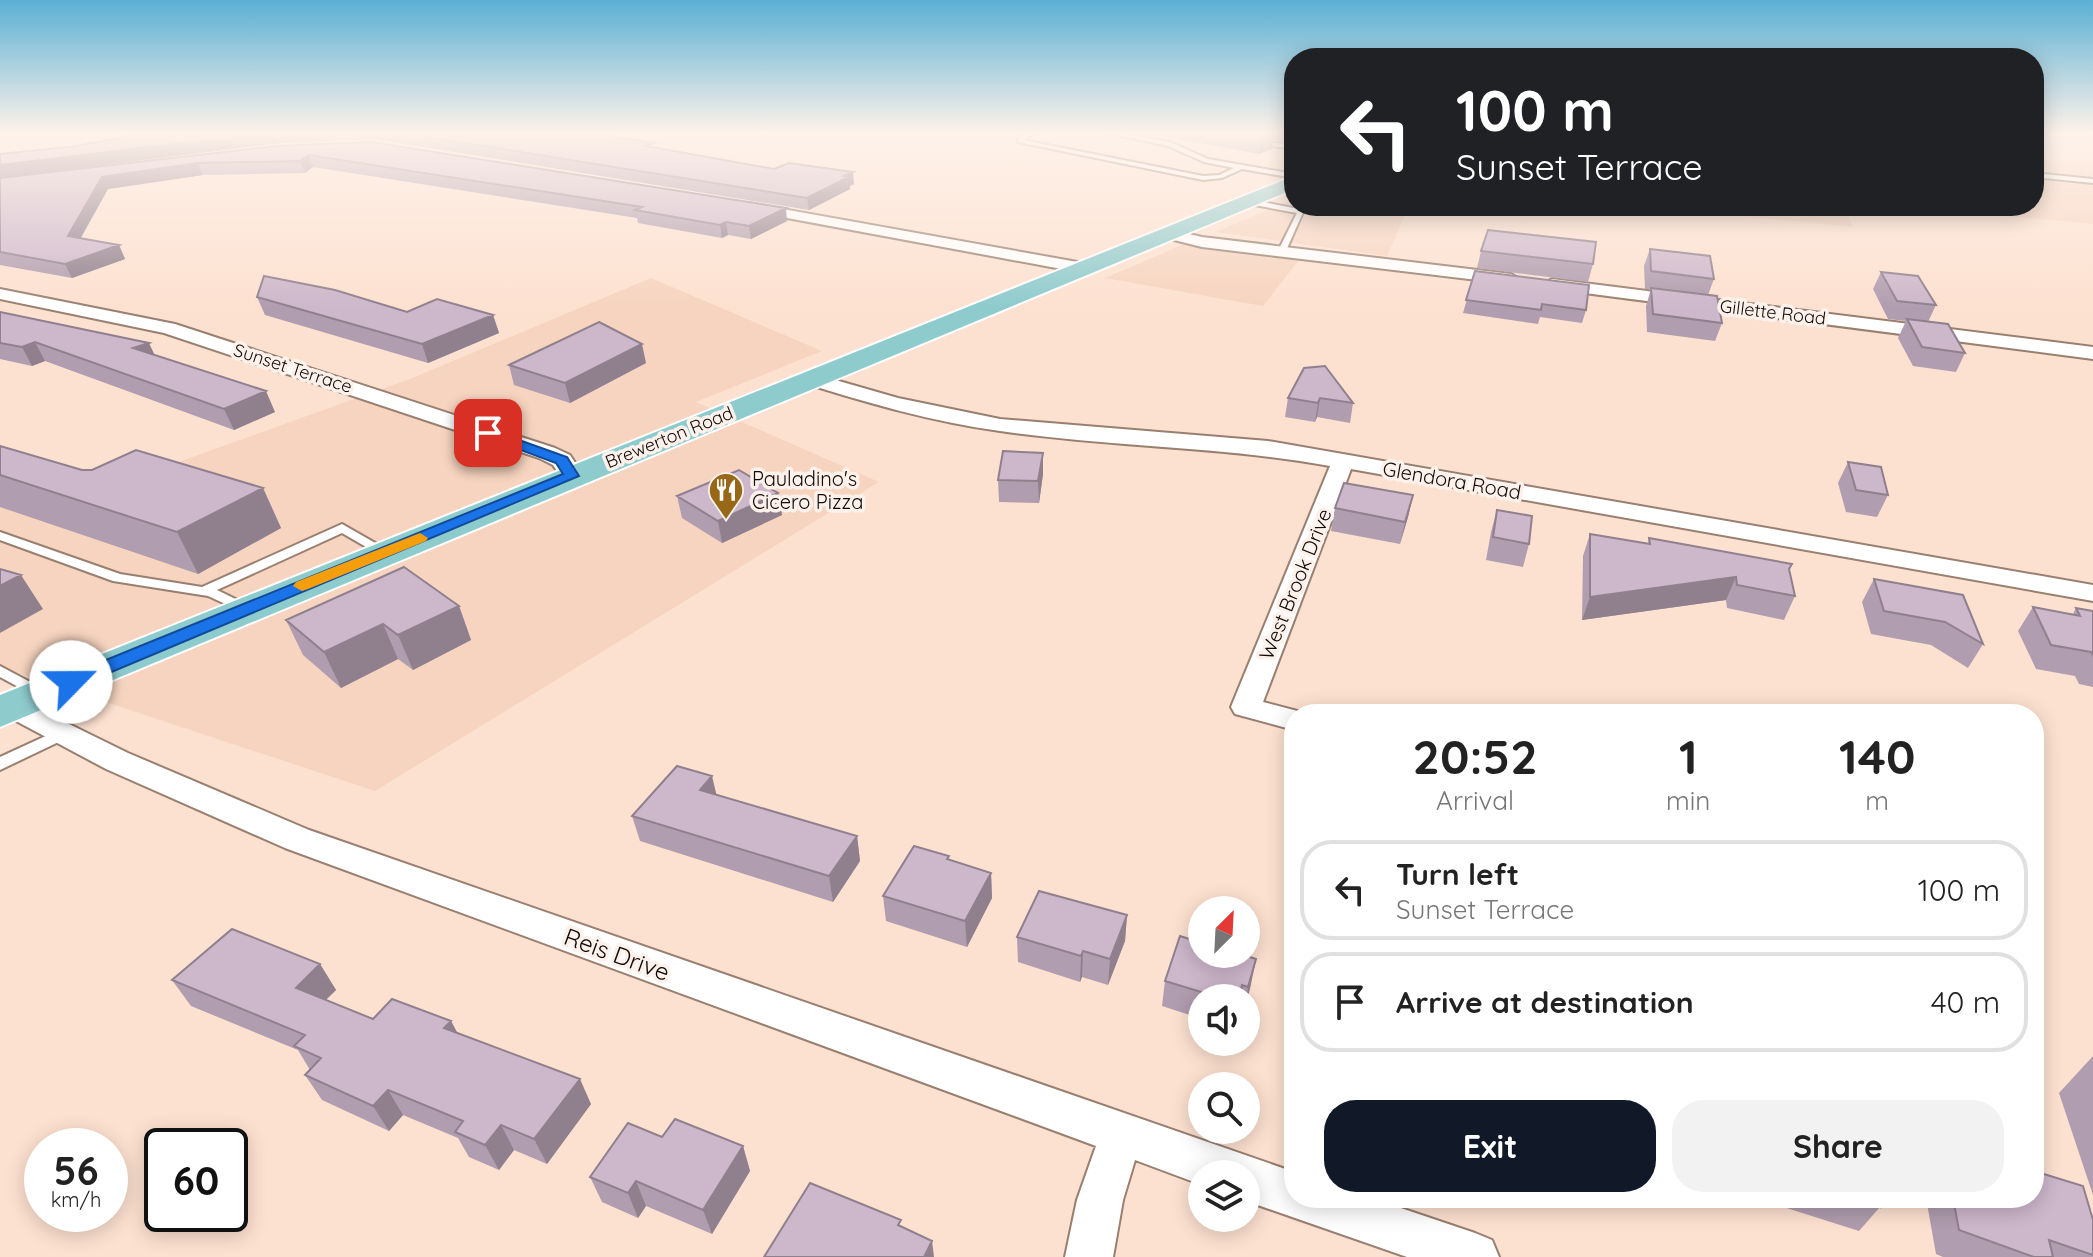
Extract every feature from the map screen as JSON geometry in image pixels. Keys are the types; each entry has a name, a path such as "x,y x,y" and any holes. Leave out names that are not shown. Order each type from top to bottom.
{"main road":[{"name":"Brewerton Road","path":"14,696 245,609 1273,191"}],"street":[{"path":"727,203 1083,268"},
{"name":"Gillette Road","path":"1167,234 1202,242 2093,353"},
{"name":"Sunset Terrace","path":"0,294 85,309 225,345 547,453 562,460 572,476"},
{"name":"Glendora Road","path":"811,379 894,404 1000,425 1268,448 2093,593"},
{"name":"West Brook Drive","path":"1284,717 1246,707 1343,461"},
{"name":"Reis Drive","path":"14,696 63,733 117,761 297,839 1192,1160"},
{"path":"1089,1257 1100,1200 1121,1136"},
{"path":"1260,1184 1284,1192"},
{"path":"1332,1208 1475,1257"}],"lane":[{"path":"1247,201 1284,209"},
{"path":"1282,251 1299,216"},
{"path":"204,591 342,528 385,552"},
{"path":"0,536 135,583 204,591 245,609"},
{"path":"0,764 63,733"}],"shaded area":[{"path":"2044,191 2093,191 2093,224 2009,216 2044,216"},
{"path":"1284,203 1284,216 1405,216 1387,256 1216,232"},
{"path":"1742,216 1849,216 1853,227"},
{"path":"1189,242 1302,256 1263,306 1105,278"},
{"path":"651,278 822,351 696,402 879,482 375,791 9,670 0,674 0,461 106,488 410,379"}],"building":[{"path":"0,191 94,191 68,236 119,245 65,264 0,252"},
{"path":"537,191 677,191 786,208 749,226 726,222 720,225 635,210 642,207"},
{"path":"761,191 822,191 807,198"},
{"path":"1488,230 1596,242 1593,264 1481,251"},
{"path":"1650,249 1710,256 1714,279 1651,271"},
{"path":"1475,271 1589,285 1586,310 1542,304 1541,310 1466,300"},
{"path":"1881,272 1918,276 1936,305 1897,301"},
{"path":"264,276 335,290 407,312 437,299 493,315 422,344 257,297"},
{"path":"1651,288 1717,296 1722,323 1653,314"},
{"path":"0,312 149,343 133,348 266,391 224,409 35,342 22,347 0,343"},
{"path":"1907,319 1948,324 1965,353 1922,347"},
{"path":"599,322 642,344 565,383 509,365"},
{"path":"1325,366 1353,403 1320,398 1318,403 1288,398 1304,368"},
{"path":"0,446 82,470 92,470 136,450 263,488 177,532 0,475"},
{"path":"1003,451 1043,453 1038,481 998,480"},
{"path":"1848,462 1881,467 1888,495 1856,490"},
{"path":"739,470 778,493 718,521 677,496"},
{"path":"1344,483 1413,495 1405,522 1335,508"},
{"path":"1497,510 1532,516 1529,544 1493,537"},
{"path":"1590,534 1650,544 1649,538 1792,564 1789,569 1795,596 1737,585 1736,577 1590,597"},
{"path":"404,567 459,606 398,635 383,624 324,652 286,620"},
{"path":"0,569 21,575 0,586"},
{"path":"1874,579 1963,595 1983,644 1945,622 1884,611"},
{"path":"2033,607 2080,616 2076,608 2093,611 2093,655 2091,652 2051,645"},
{"path":"677,766 712,776 700,790 857,836 829,876 632,816"},
{"path":"914,846 991,873 965,921 883,896"},
{"path":"1039,891 1127,915 1110,959 1083,951 1081,956 1017,937"},
{"path":"232,929 320,964 296,988 373,1019 392,999 451,1021 444,1028 580,1079 534,1139 501,1125 485,1145 455,1132 463,1121 388,1090 373,1106 305,1075 321,1058 294,1046 305,1035 172,980"},
{"path":"1180,936 1188,939 1188,968 1253,968 1249,984 1188,984 1188,988 1165,981"},
{"path":"675,1119 743,1146 703,1210 636,1181 628,1193 590,1177 628,1123 662,1137"},
{"path":"2044,1174 2083,1186 2093,1220 2093,1255 2049,1240 2053,1257 2034,1257 1959,1230 1955,1208 2044,1208"},
{"path":"810,1183 901,1220 898,1225 932,1241 924,1257 764,1257"}],"slow traffic":[{"path":"302,586 420,538"}],"place":[{"name":"Pauladino's Cicero Pizza","path":"726,521"}],"route":[{"path":"71,682 572,476 562,460 488,433"}]}
